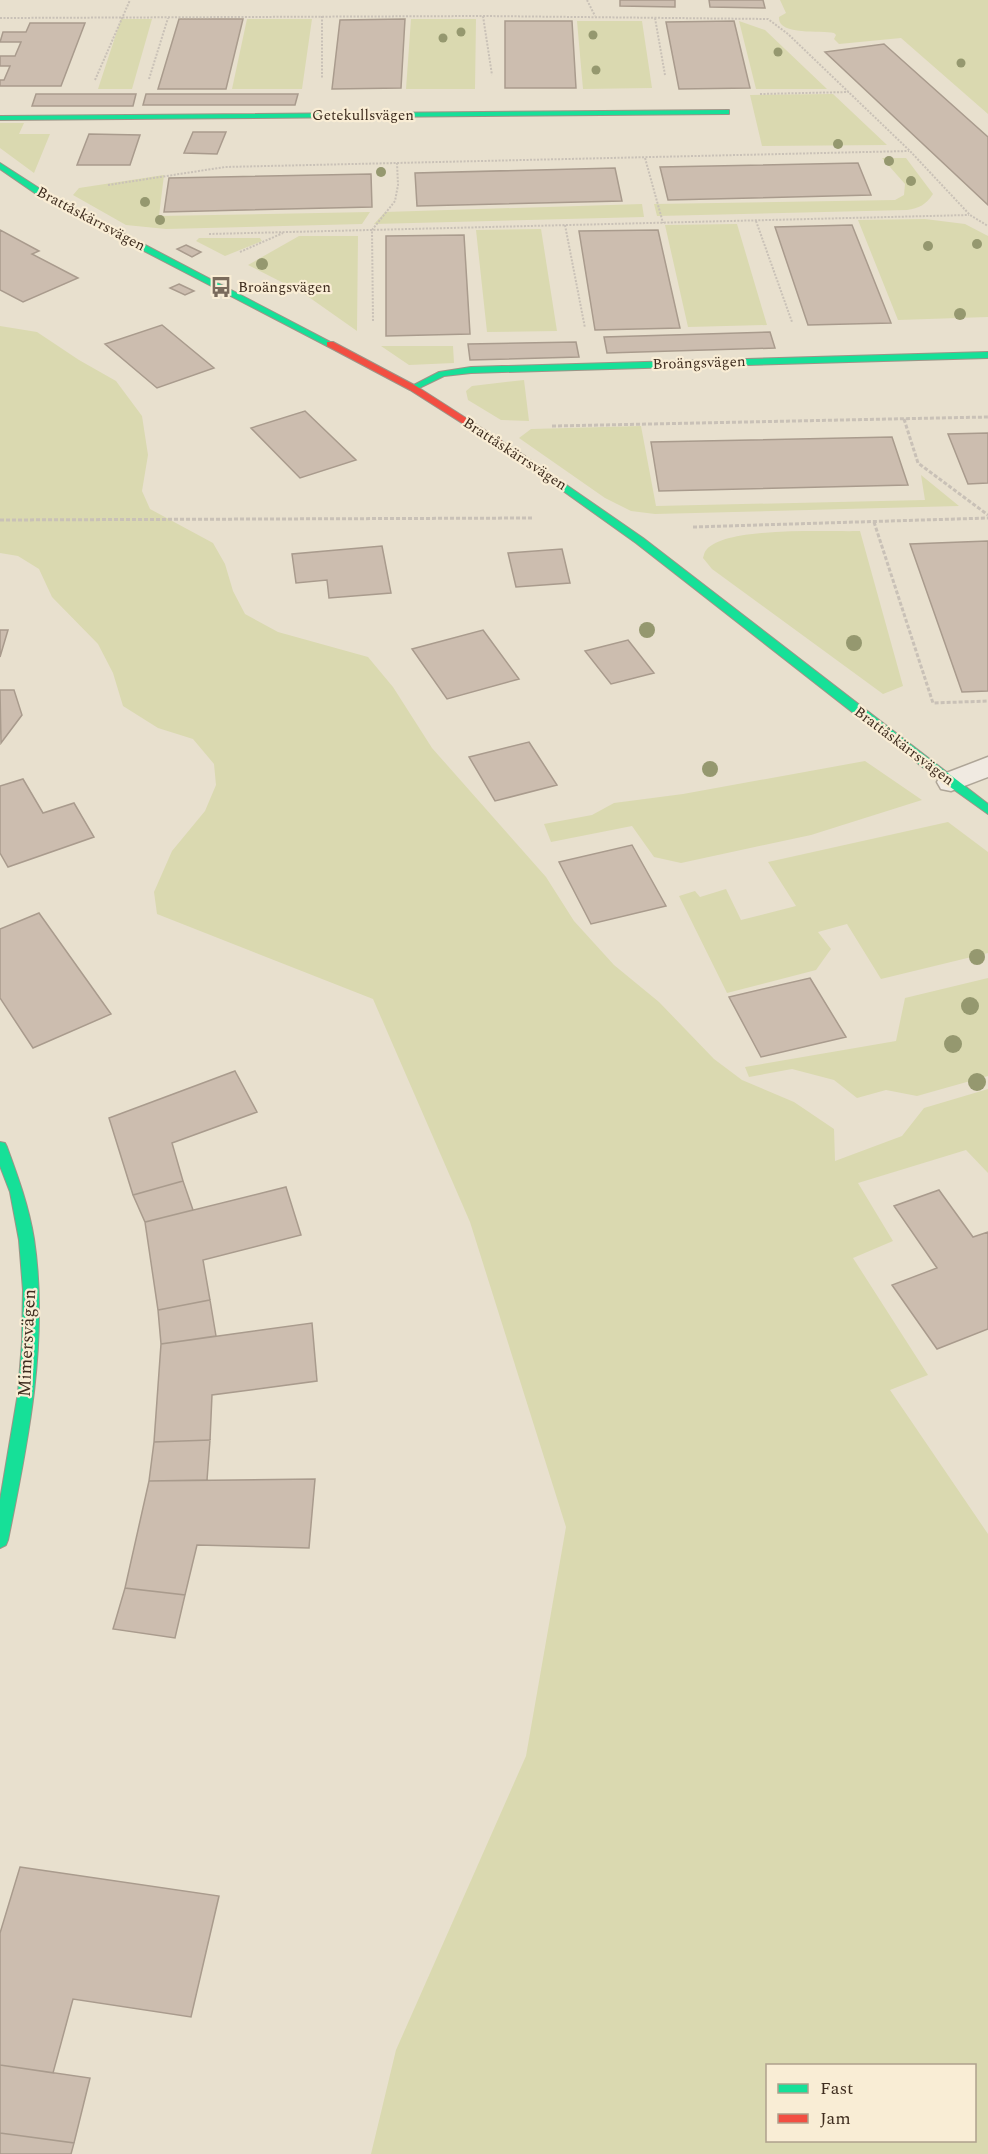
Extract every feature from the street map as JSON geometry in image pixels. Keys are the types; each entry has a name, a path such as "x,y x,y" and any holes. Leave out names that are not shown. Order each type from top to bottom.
{"street":[{"name":"Getekullsvägen","path":"0,118 726,112"},
{"name":"Brattåskärrsvägen","path":"0,165 45,196 117,235 195,273 413,388 589,502 988,810"},
{"name":"Broängsvägen","path":"413,388 442,374 471,370 988,355"},
{"path":"951,782 988,766"},
{"name":"Mimersvägen","path":"0,1148 16,1193 28,1247 31,1317 18,1459 0,1540"}],"path":[{"path":"94,83 130,0"},
{"path":"587,0 595,16"},
{"path":"322,16 322,82"},
{"path":"483,16 493,82"},
{"path":"0,18 595,16 768,19 788,34 910,151 970,215 988,226"},
{"path":"148,83 168,18"},
{"path":"655,18 667,83"},
{"path":"107,185 225,167 910,151"},
{"path":"645,158 663,223"},
{"path":"373,328 372,230 394,206 399,186 397,163"},
{"path":"209,234 970,215"},
{"path":"756,221 795,331"},
{"path":"565,225 587,335"},
{"path":"234,255 286,232"},
{"path":"542,426 988,417"},
{"path":"904,419 918,463 988,516"},
{"path":"645,543 681,527 874,522 988,516"},
{"path":"0,520 533,518"},
{"path":"874,522 933,703 988,701"}],"green space":[{"path":"780,0 988,0 988,114 901,38 839,44 834,39 836,35 834,33 792,30 780,23 779,17 786,13"},
{"path":"121,19 152,19 132,89 98,89"},
{"path":"247,19 312,19 302,89 232,89"},
{"path":"411,19 476,19 475,89 406,89"},
{"path":"577,21 642,21 652,88 583,89"},
{"path":"739,21 765,30 827,89 756,89"},
{"path":"833,94 887,145 762,146 750,95"},
{"path":"0,123 24,123 19,134 50,134 34,173 0,148"},
{"path":"882,158 906,158 933,194 928,201 919,207 907,210 657,216 654,204 895,200 904,195 905,184"},
{"path":"164,175 159,216 370,212 362,224 166,229 126,225 73,195 79,188"},
{"path":"642,204 644,217 374,224 385,212"},
{"path":"925,219 965,224 988,236 988,317 898,320 858,220"},
{"path":"737,224 767,325 688,327 665,225"},
{"path":"541,229 557,331 487,332 476,230"},
{"path":"299,236 358,236 357,331 303,293 248,265"},
{"path":"199,238 260,238 262,241 225,256 196,241"},
{"path":"0,326 37,332 116,381 142,416 148,455 142,491 150,509 213,543 225,564 233,591 245,614 278,632 368,657 393,687 432,748 546,877 574,921 614,965 659,1002 714,1059 742,1080 794,1102 834,1129 835,1161 902,1136 924,1108 988,1089 988,1173 966,1150 858,1183 893,1241 853,1258 928,1375 890,1390 988,1534 988,2154 371,2154 396,2050 526,1756 566,1527 470,1222 373,999 157,914 154,892 172,851 205,811 216,785 214,764 193,739 158,728 123,706 113,673 98,644 52,597 39,569 18,556 0,553"},
{"path":"381,346 453,346 454,363 409,365"},
{"path":"524,380 529,421 501,420 468,400 466,391 472,386"},
{"path":"641,426 656,506 925,500 921,475 959,506 655,514 631,511 605,498 519,438 531,429"},
{"path":"860,531 903,686 883,694 712,569 703,558 707,549 718,542 756,533"},
{"path":"865,761 922,800 811,835 681,863 654,857 632,826 551,842 544,824 592,815 614,803 683,794"},
{"path":"948,822 988,852 988,953 881,979 847,924 818,932 831,949 816,970 727,993 679,896 695,891 700,897 726,889 741,920 796,906 768,862"},
{"path":"988,978 988,1076 917,1096 886,1090 857,1098 834,1080 792,1069 749,1077 745,1067 896,1041 905,998"}],"building":[{"path":"620,0 675,0 675,7 620,6"},
{"path":"709,0 763,0 765,8 710,7"},
{"path":"179,19 243,19 226,89 158,89"},
{"path":"405,19 401,88 332,89 340,20"},
{"path":"505,21 572,21 576,88 505,88"},
{"path":"734,21 750,88 679,89 666,22"},
{"path":"30,23 85,23 61,86 0,86 0,80 4,80 10,66 0,66 0,56 15,56 21,42 0,42 3,32 26,32"},
{"path":"884,44 988,137 988,205 825,52"},
{"path":"36,94 136,94 133,106 32,106"},
{"path":"146,94 298,94 295,105 143,105"},
{"path":"193,132 226,132 217,154 184,153"},
{"path":"89,134 140,135 130,165 77,165"},
{"path":"858,163 871,195 668,200 660,167"},
{"path":"615,168 622,201 417,206 415,173"},
{"path":"371,174 372,207 164,212 169,178"},
{"path":"852,225 891,323 808,325 775,227"},
{"path":"0,230 39,251 32,254 78,278 23,302 0,290"},
{"path":"658,230 680,328 595,330 579,231"},
{"path":"464,235 470,334 386,336 386,236"},
{"path":"186,245 201,252 192,257 177,249"},
{"path":"179,284 194,291 185,295 170,288"},
{"path":"162,325 214,368 157,388 105,344"},
{"path":"770,332 775,348 607,353 604,337"},
{"path":"576,342 579,357 470,360 468,344"},
{"path":"305,411 356,460 300,478 251,428"},
{"path":"988,433 988,483 968,484 948,434"},
{"path":"892,437 908,485 659,491 651,442"},
{"path":"988,541 988,691 962,692 910,544"},
{"path":"382,546 391,593 329,598 327,580 296,583 292,554"},
{"path":"562,549 570,583 516,587 508,553"},
{"path":"0,630 8,630 0,657"},
{"path":"483,630 519,679 447,699 412,649"},
{"path":"628,640 654,673 611,684 585,651"},
{"path":"0,690 14,690 22,715 1,743"},
{"path":"529,742 557,785 495,801 469,757"},
{"path":"23,779 43,813 74,803 94,837 8,867 0,853 0,786"},
{"path":"632,845 666,906 591,924 559,862"},
{"path":"39,913 111,1014 33,1048 0,998 0,929"},
{"path":"810,978 846,1037 761,1057 729,997"},
{"path":"235,1071 257,1112 172,1143 183,1181 133,1195 109,1118"},
{"path":"183,1181 193,1210 145,1222 133,1195"},
{"path":"286,1187 301,1235 203,1260 210,1300 158,1310 145,1222"},
{"path":"939,1190 973,1237 988,1232 988,1329 937,1349 892,1285 937,1268 894,1206"},
{"path":"210,1300 216,1336 161,1344 158,1310"},
{"path":"312,1323 317,1381 212,1395 210,1440 154,1442 161,1344"},
{"path":"210,1440 207,1480 149,1481 154,1442"},
{"path":"315,1479 309,1548 197,1545 185,1595 125,1588 149,1481"},
{"path":"125,1588 185,1595 175,1638 113,1629"},
{"path":"20,1867 219,1896 191,2017 73,1999 53,2073 0,2065 0,1933"},
{"path":"0,2065 90,2078 74,2143 0,2133"},
{"path":"0,2133 74,2143 71,2154 0,2154"}],"traffic: fast":[{"path":"0,118 726,112"},
{"path":"0,165 45,196 330,344"},
{"path":"413,388 442,374 471,370 988,355"},
{"path":"520,456 640,541 988,810"},
{"path":"0,1147 17,1192 27,1240 31,1290 30,1342 25,1393 0,1540"}],"traffic: jam":[{"path":"330,344 413,388 520,456"}],"place":[{"name":"Broängsvägen","path":"221,287"}]}
